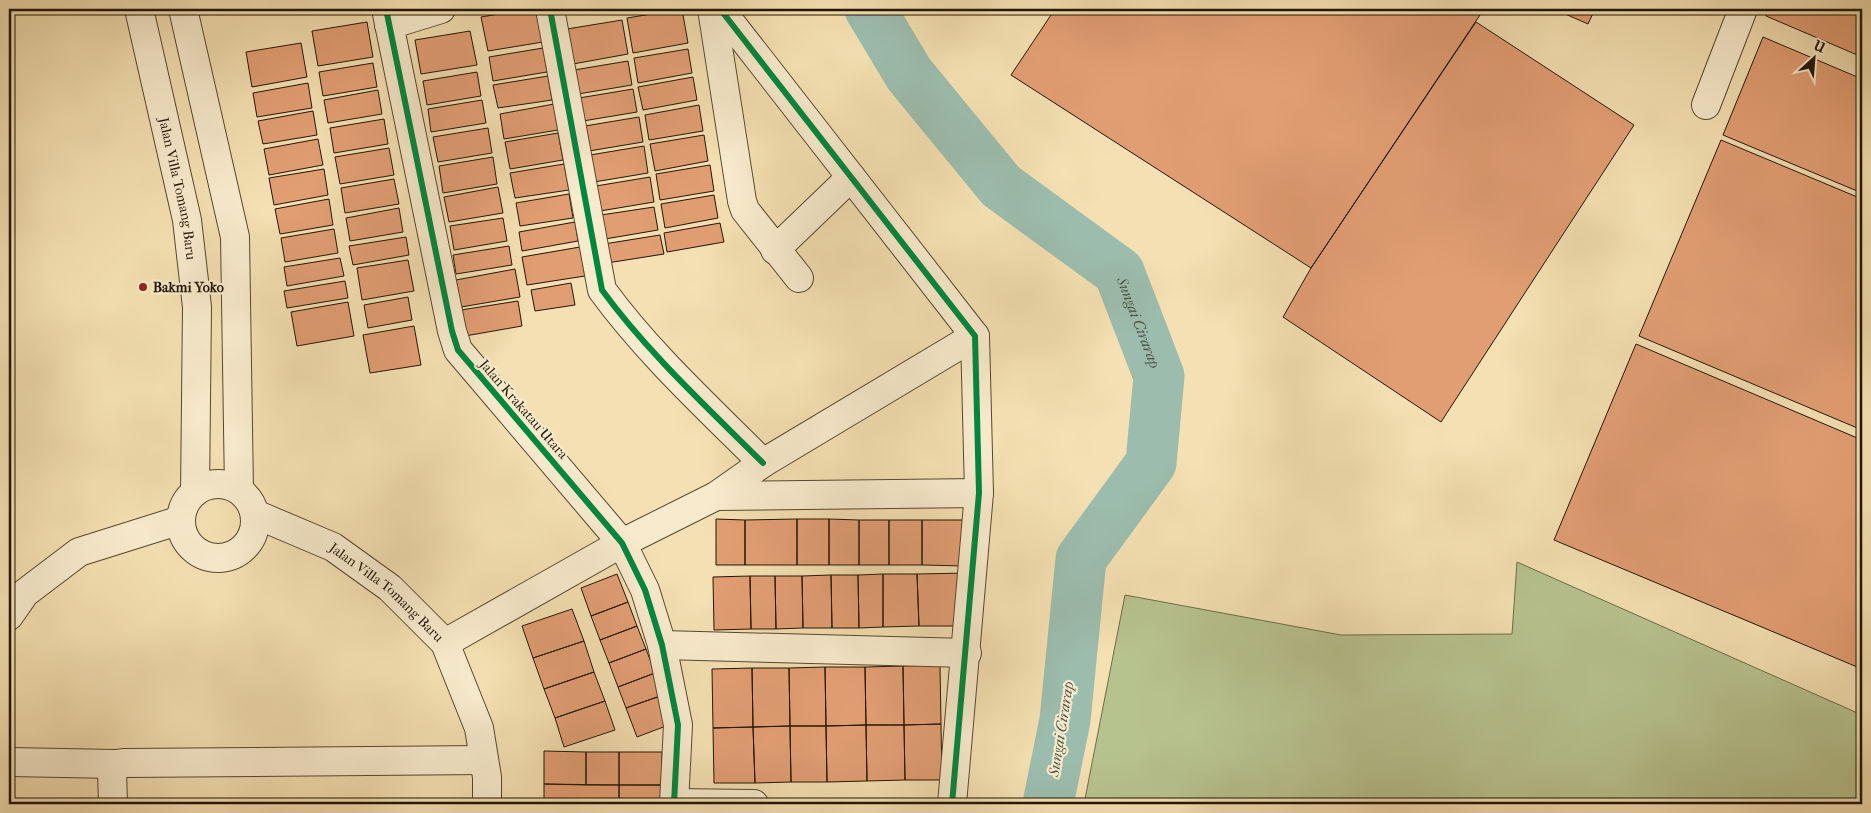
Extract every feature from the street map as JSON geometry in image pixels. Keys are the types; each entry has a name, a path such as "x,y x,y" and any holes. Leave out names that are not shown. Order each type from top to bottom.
{"street":[{"name":"Jalan Villa Tomang Baru","path":"139,9 188,220 197,308 195,492"},
{"path":"183,9 235,237 239,490"},
{"path":"388,17 441,9"},
{"path":"550,9 602,290 618,312 674,373 763,463"},
{"path":"712,9 744,210 800,278"},
{"path":"720,9 975,336 980,493 952,804"},
{"path":"1706,105 1743,9"},
{"name":"Jalan Krakatau Utara","path":"388,17 452,331 458,350 622,543 645,590 662,645 678,725 674,803"},
{"path":"775,250 851,177"},
{"path":"445,643 622,543 716,496 763,463 975,336"},
{"path":"210,484 225,485 239,490 249,501 254,514 255,529 249,543 238,553 216,559 203,555 191,548 183,535 180,520 184,505 195,492 210,484"},
{"path":"716,496 980,493"},
{"name":"Jalan Villa Tomang Baru","path":"254,514 333,547 390,588 445,643 479,728 487,777 487,804"},
{"path":"9,616 17,586 79,552 180,520"},
{"path":"662,645 967,654"},
{"path":"9,762 108,764 484,760"},
{"path":"102,804 108,764"},
{"path":"108,764 112,770 113,804"},
{"path":"674,803 754,804"}],"green space":[{"path":"1517,562 1862,715 1862,804 1084,804 1125,595 1341,635 1512,634"}],"building":[{"path":"537,9 543,42 488,51 481,17"},
{"path":"682,9 688,43 633,53 627,18"},
{"path":"1055,9 1484,9 1311,268 1011,75"},
{"path":"1554,9 1595,9 1588,24"},
{"path":"1769,9 1862,9 1862,57 1766,16"},
{"path":"622,20 628,54 573,64 567,29"},
{"path":"367,22 373,57 318,66 312,31"},
{"path":"1476,22 1634,125 1441,422 1283,317 1311,268"},
{"path":"470,31 477,65 421,74 415,40"},
{"path":"1763,37 1862,79 1862,193 1723,135"},
{"path":"301,43 307,77 252,87 246,52"},
{"path":"543,48 547,72 493,81 489,57"},
{"path":"688,49 692,73 638,83 634,58"},
{"path":"628,61 632,85 578,94 574,70"},
{"path":"373,63 377,87 323,96 319,72"},
{"path":"477,72 481,96 427,105 423,81"},
{"path":"548,76 552,100 498,108 493,85"},
{"path":"693,77 697,100 643,110 638,87"},
{"path":"308,83 312,108 257,117 253,93"},
{"path":"633,89 637,112 583,121 579,98"},
{"path":"378,90 382,114 328,123 324,100"},
{"path":"482,100 486,123 431,132 428,109"},
{"path":"554,104 558,130 504,139 500,114"},
{"path":"699,105 703,131 649,140 645,115"},
{"path":"313,111 317,135 263,144 258,121"},
{"path":"639,117 643,142 589,151 585,126"},
{"path":"384,119 388,144 334,153 330,128"},
{"path":"488,128 492,153 438,162 433,137"},
{"path":"558,133 563,160 510,169 505,142"},
{"path":"704,135 708,161 655,171 650,144"},
{"path":"318,139 323,165 269,175 264,149"},
{"path":"1721,140 1862,199 1862,430 1639,336"},
{"path":"644,146 648,173 594,182 590,155"},
{"path":"389,148 394,175 340,184 335,157"},
{"path":"493,157 497,184 443,193 439,166"},
{"path":"564,164 569,190 515,198 510,173"},
{"path":"710,165 714,191 660,200 656,174"},
{"path":"324,169 328,195 274,205 269,178"},
{"path":"650,177 654,202 600,211 596,186"},
{"path":"394,179 399,204 345,213 341,188"},
{"path":"498,187 503,213 449,222 444,197"},
{"path":"569,194 573,218 520,226 516,203"},
{"path":"714,195 718,218 665,228 661,204"},
{"path":"329,199 333,225 280,234 275,209"},
{"path":"654,207 658,230 605,239 601,215"},
{"path":"399,208 403,232 350,241 346,218"},
{"path":"503,218 507,241 454,250 450,226"},
{"path":"575,222 578,241 522,251 519,232"},
{"path":"720,223 724,242 667,252 664,233"},
{"path":"334,229 338,253 285,262 281,238"},
{"path":"660,235 664,254 607,263 604,244"},
{"path":"406,237 409,255 353,265 349,246"},
{"path":"509,246 512,265 456,274 453,255"},
{"path":"580,247 585,276 527,285 522,257"},
{"path":"340,258 344,276 287,286 284,267"},
{"path":"408,260 414,291 362,300 357,268"},
{"path":"515,269 520,297 461,307 456,280"},
{"path":"345,281 348,298 287,308 284,291"},
{"path":"571,283 575,305 535,311 531,290"},
{"path":"408,297 412,320 368,328 364,305"},
{"path":"518,301 522,326 465,336 461,310"},
{"path":"348,302 354,336 297,346 291,312"},
{"path":"414,326 421,365 370,373 363,335"},
{"path":"1636,344 1862,440 1862,669 1554,540"},
{"path":"716,519 745,520 745,565 716,565"},
{"path":"797,519 829,519 829,565 797,565"},
{"path":"797,519 797,565 745,565 745,520"},
{"path":"829,519 859,520 859,565 829,565"},
{"path":"859,520 889,520 889,565 859,565"},
{"path":"889,520 922,520 922,565 889,565"},
{"path":"922,520 963,520 964,566 922,565"},
{"path":"967,573 968,626 919,626 917,574"},
{"path":"617,574 628,602 591,616 581,588"},
{"path":"883,574 917,574 919,626 883,627"},
{"path":"883,574 883,627 859,628 858,575"},
{"path":"831,575 858,575 859,628 832,628"},
{"path":"831,575 832,628 803,628 802,576"},
{"path":"750,576 775,576 776,629 751,629"},
{"path":"750,576 751,629 714,630 713,577"},
{"path":"775,576 802,576 803,628 776,629"},
{"path":"628,602 637,626 600,640 591,616"},
{"path":"572,609 584,641 533,658 522,626"},
{"path":"637,626 646,649 609,663 600,640"},
{"path":"584,641 594,672 544,689 533,658"},
{"path":"646,649 655,673 618,687 609,663"},
{"path":"940,665 941,724 904,725 903,666"},
{"path":"903,666 904,725 866,725 865,667"},
{"path":"825,667 865,667 866,725 826,726"},
{"path":"825,667 826,726 790,726 789,668"},
{"path":"752,668 789,668 790,726 753,727"},
{"path":"752,668 753,727 713,728 712,669"},
{"path":"594,672 605,701 555,718 544,689"},
{"path":"655,673 663,695 626,708 618,687"},
{"path":"663,695 674,723 637,737 626,708"},
{"path":"605,701 615,730 564,747 555,718"},
{"path":"941,724 942,780 905,780 904,725"},
{"path":"866,725 867,781 827,782 826,726"},
{"path":"866,725 904,725 905,780 867,781"},
{"path":"790,726 791,782 755,783 753,727"},
{"path":"790,726 826,726 827,782 791,782"},
{"path":"753,727 755,783 714,783 713,728"},
{"path":"544,751 586,752 586,785 544,784"},
{"path":"586,752 619,752 619,785 586,785"},
{"path":"619,752 662,752 662,785 619,785"},
{"path":"544,784 619,785 619,804 544,804"},
{"path":"619,785 662,785 662,804 619,804"}],"waterway":[{"name":"Sungai Cirarap","path":"870,9 909,74 1001,186 1119,272 1159,376 1151,463 1081,559 1065,720 1048,804"}],"cycle path":[{"path":"386,9 452,331 458,350 622,543 645,590 662,645 678,725 674,804"},
{"path":"550,9 602,290 659,358 763,463"},
{"path":"720,9 975,336 979,493 952,804"}],"place":[{"name":"Bakmi Yoko","path":"143,287"}]}
